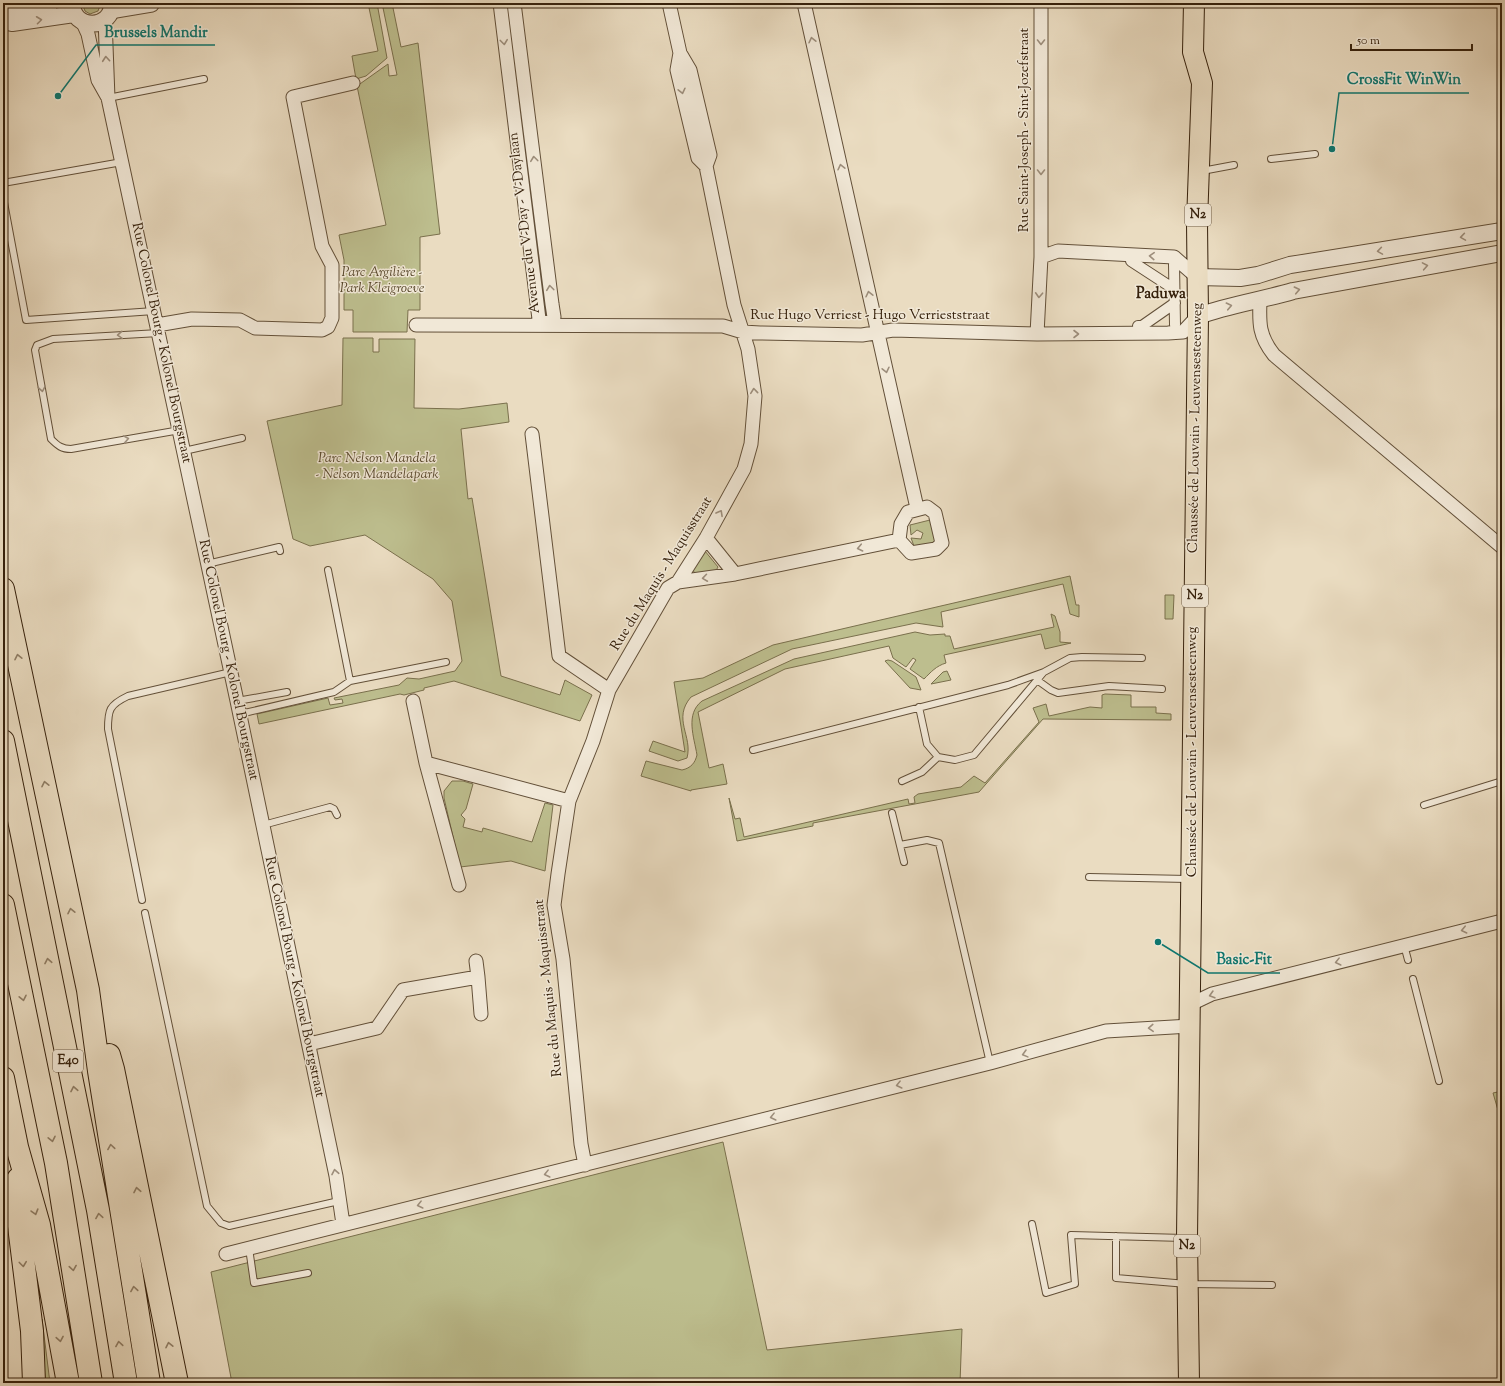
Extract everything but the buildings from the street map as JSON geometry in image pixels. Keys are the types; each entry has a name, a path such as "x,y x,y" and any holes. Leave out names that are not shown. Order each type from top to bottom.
{"highway":[{"name":"E40","path":"3,589 88,990 99,1071 149,1383"},
{"name":"E40","path":"3,741 98,1210 126,1383"},
{"name":"E40","path":"3,906 56,1163 91,1383"},
{"path":"88,990 113,1069 176,1383"},
{"path":"3,1078 17,1147 39,1225 68,1383"},
{"path":"17,1147 19,1226 32,1331 34,1383"}],"main road":[{"name":"Chaussée de Louvain - Leuvensesteenweg","path":"1189,1383 1187,1238 1191,1004 1198,316 1197,278 1202,83 1193,52 1194,3"}],"street":[{"path":"50,3 11,12 3,20 12,23 76,13 95,24 109,12 152,5 153,3"},
{"name":"Avenue du V-Day - V-Daylaan","path":"500,3 539,319 547,325 554,318 514,3"},
{"name":"Rue du Maquis - Maquisstraat","path":"585,1165 581,1144 563,958 554,905 569,801 593,741 609,690 668,588 678,582 706,538 744,469 751,444 755,396 748,349 734,305 706,166 710,155 690,70 680,53 669,3"},
{"path":"804,3 917,508"},
{"name":"Rue Saint-Joseph - Sint-Jozefstraat","path":"1037,334 1041,256 1041,3"},
{"name":"Rue Colonel Bourg - Kolonel Bourgstraat","path":"109,12 108,98 180,430 309,1044 336,1176 343,1224"},
{"name":"Rue Colonel Bourg - Kolonel Bourgstraat","path":"76,13 88,34 98,80 108,98"},
{"path":"158,329 192,319 240,320 255,328 322,330 328,326 332,318 332,265 322,246 293,97 353,83"},
{"path":"1041,256 1058,251 1174,257 1197,278 1240,278 1258,275 1290,265 1502,231"},
{"path":"1198,316 1223,307 1260,300 1293,291 1502,253"},
{"path":"1131,261 1174,289"},
{"path":"1174,264 1175,325"},
{"path":"1258,275 1260,328 1268,347 1274,355 1502,547"},
{"path":"1138,326 1142,326 1174,303"},
{"name":"Rue Hugo Verriest - Hugo Verrieststraat","path":"416,325 723,326 743,332 862,335 893,330 1037,334 1183,332 1198,316"},
{"path":"532,434 559,656 609,690"},
{"path":"927,507 936,513 942,543 936,549 911,553 898,540 901,524 908,512 917,508 927,507"},
{"path":"706,538 735,574"},
{"path":"678,582 735,574 898,540"},
{"path":"414,701 426,763 459,885"},
{"path":"426,763 569,801"},
{"path":"1191,1004 1212,994 1502,921"},
{"path":"476,961 481,1014"},
{"path":"309,1044 377,1028 403,990 478,977"},
{"path":"226,1254 990,1063 1106,1031 1190,1026"}],"lane":[{"path":"108,98 204,79"},
{"path":"1271,159 1315,154"},
{"path":"3,183 122,162"},
{"path":"1200,171 1234,165"},
{"path":"3,197 26,320 154,311"},
{"path":"158,329 53,339 37,345 35,350 51,439 57,446 63,449 72,449 180,430"},
{"path":"184,451 242,438"},
{"path":"207,564 279,547 280,551"},
{"path":"328,570 350,681"},
{"path":"753,750 1008,684 1044,672 1070,658 1142,658"},
{"path":"240,714 334,692 350,681 446,662"},
{"path":"142,900 108,729 108,713 115,702 128,696 231,672"},
{"path":"919,707 927,744 938,757 955,760 974,755 1044,672"},
{"path":"1037,680 1058,693 1108,686 1162,689"},
{"path":"237,700 287,692"},
{"path":"902,781 922,772 938,757"},
{"path":"1424,805 1502,782"},
{"path":"263,825 330,807 334,809 337,815"},
{"path":"892,813 904,862"},
{"path":"900,845 927,840 939,843 990,1063"},
{"path":"1089,877 1192,879"},
{"path":"144,913 207,1206 221,1223 229,1226 339,1201"},
{"path":"1404,945 1408,960"},
{"path":"1413,979 1439,1081"},
{"path":"1032,1224 1046,1293 1075,1284 1071,1234 1187,1238"},
{"path":"1116,1236 1116,1278 1187,1284 1272,1285"},
{"path":"248,1248 254,1283 308,1273"}],"green space":[{"path":"82,3 101,3 98,11 90,14 85,11"},
{"path":"368,3 377,3 387,58 366,76 356,79 352,56 378,51"},
{"name":"Parc Argilière - Park Kleigroeve","path":"382,3 392,3 401,47 418,43 440,234 420,237 420,310 408,310 407,332 353,332 353,310 344,310 344,260 339,235 386,225 357,86 388,64 389,76 397,75"},
{"name":"Parc Nelson Mandela - Nelson Mandelapark","path":"343,338 373,338 373,352 379,352 379,339 415,339 414,408 459,409 507,403 509,422 461,429 468,499 472,498 501,676 560,695 565,680 592,695 580,721 454,681 424,688 424,690 404,695 400,694 259,724 257,714 328,698 330,705 343,703 342,699 335,700 334,698 399,685 407,678 419,679 455,671 462,661 452,601 433,579 365,535 310,546 293,539 267,421 342,405"},
{"path":"930,520 932,522 936,541 933,543 914,546 911,538 921,539 923,533 917,530 911,535 910,525"},
{"path":"705,551 718,567 714,574 699,578 691,568 699,555"},
{"path":"1070,576 1076,605 1079,605 1079,617 1070,614 1063,584 941,612 943,627 916,623 792,649 691,697 683,713 688,750 687,758 678,761 649,751 653,741 685,752 674,682 703,678 773,645"},
{"path":"1165,595 1174,595 1173,619 1165,619"},
{"path":"1051,614 1055,616 1060,632 1060,642 1071,643 1045,649 1041,634 944,655 946,663 936,668 924,679 910,669 916,660 913,658 906,667 893,658 889,646 785,669 698,712 709,768 723,764 727,784 691,791 641,776 646,761 682,770 692,765 697,755 692,719 697,706 702,701 794,659 915,632 930,635 945,634 945,636 950,636 954,649 1054,627"},
{"path":"885,661 892,661 916,677 921,690 910,688"},
{"path":"947,671 951,680 931,684 943,672"},
{"path":"1102,695 1131,695 1131,707 1156,707 1156,713 1171,714 1171,720 1043,719 979,792 813,823 813,826 737,841 729,798 735,819 740,818 744,837 908,799 909,804 915,803 914,797 918,794 961,787 974,776 985,783 1039,722 1033,708 1046,704 1049,716 1090,707 1102,708"},
{"path":"452,781 463,781 473,784 466,809 461,815 465,819 463,827 482,832 483,828 532,842 545,803 553,805 545,871 511,861 460,867 444,798 444,791"},
{"path":"1502,1091 1502,1124 1493,1093"},
{"path":"723,1142 767,1350 962,1329 960,1383 232,1383 211,1272"},
{"path":"42,1319 50,1383 45,1383"}],"place":[{"name":"Brussels Mandir","path":"58,96"},
{"name":"CrossFit WinWin","path":"1332,149"},
{"name":"Basic-Fit","path":"1158,942"}],"district":[{"name":"Paduwa","path":"1161,294"}]}
